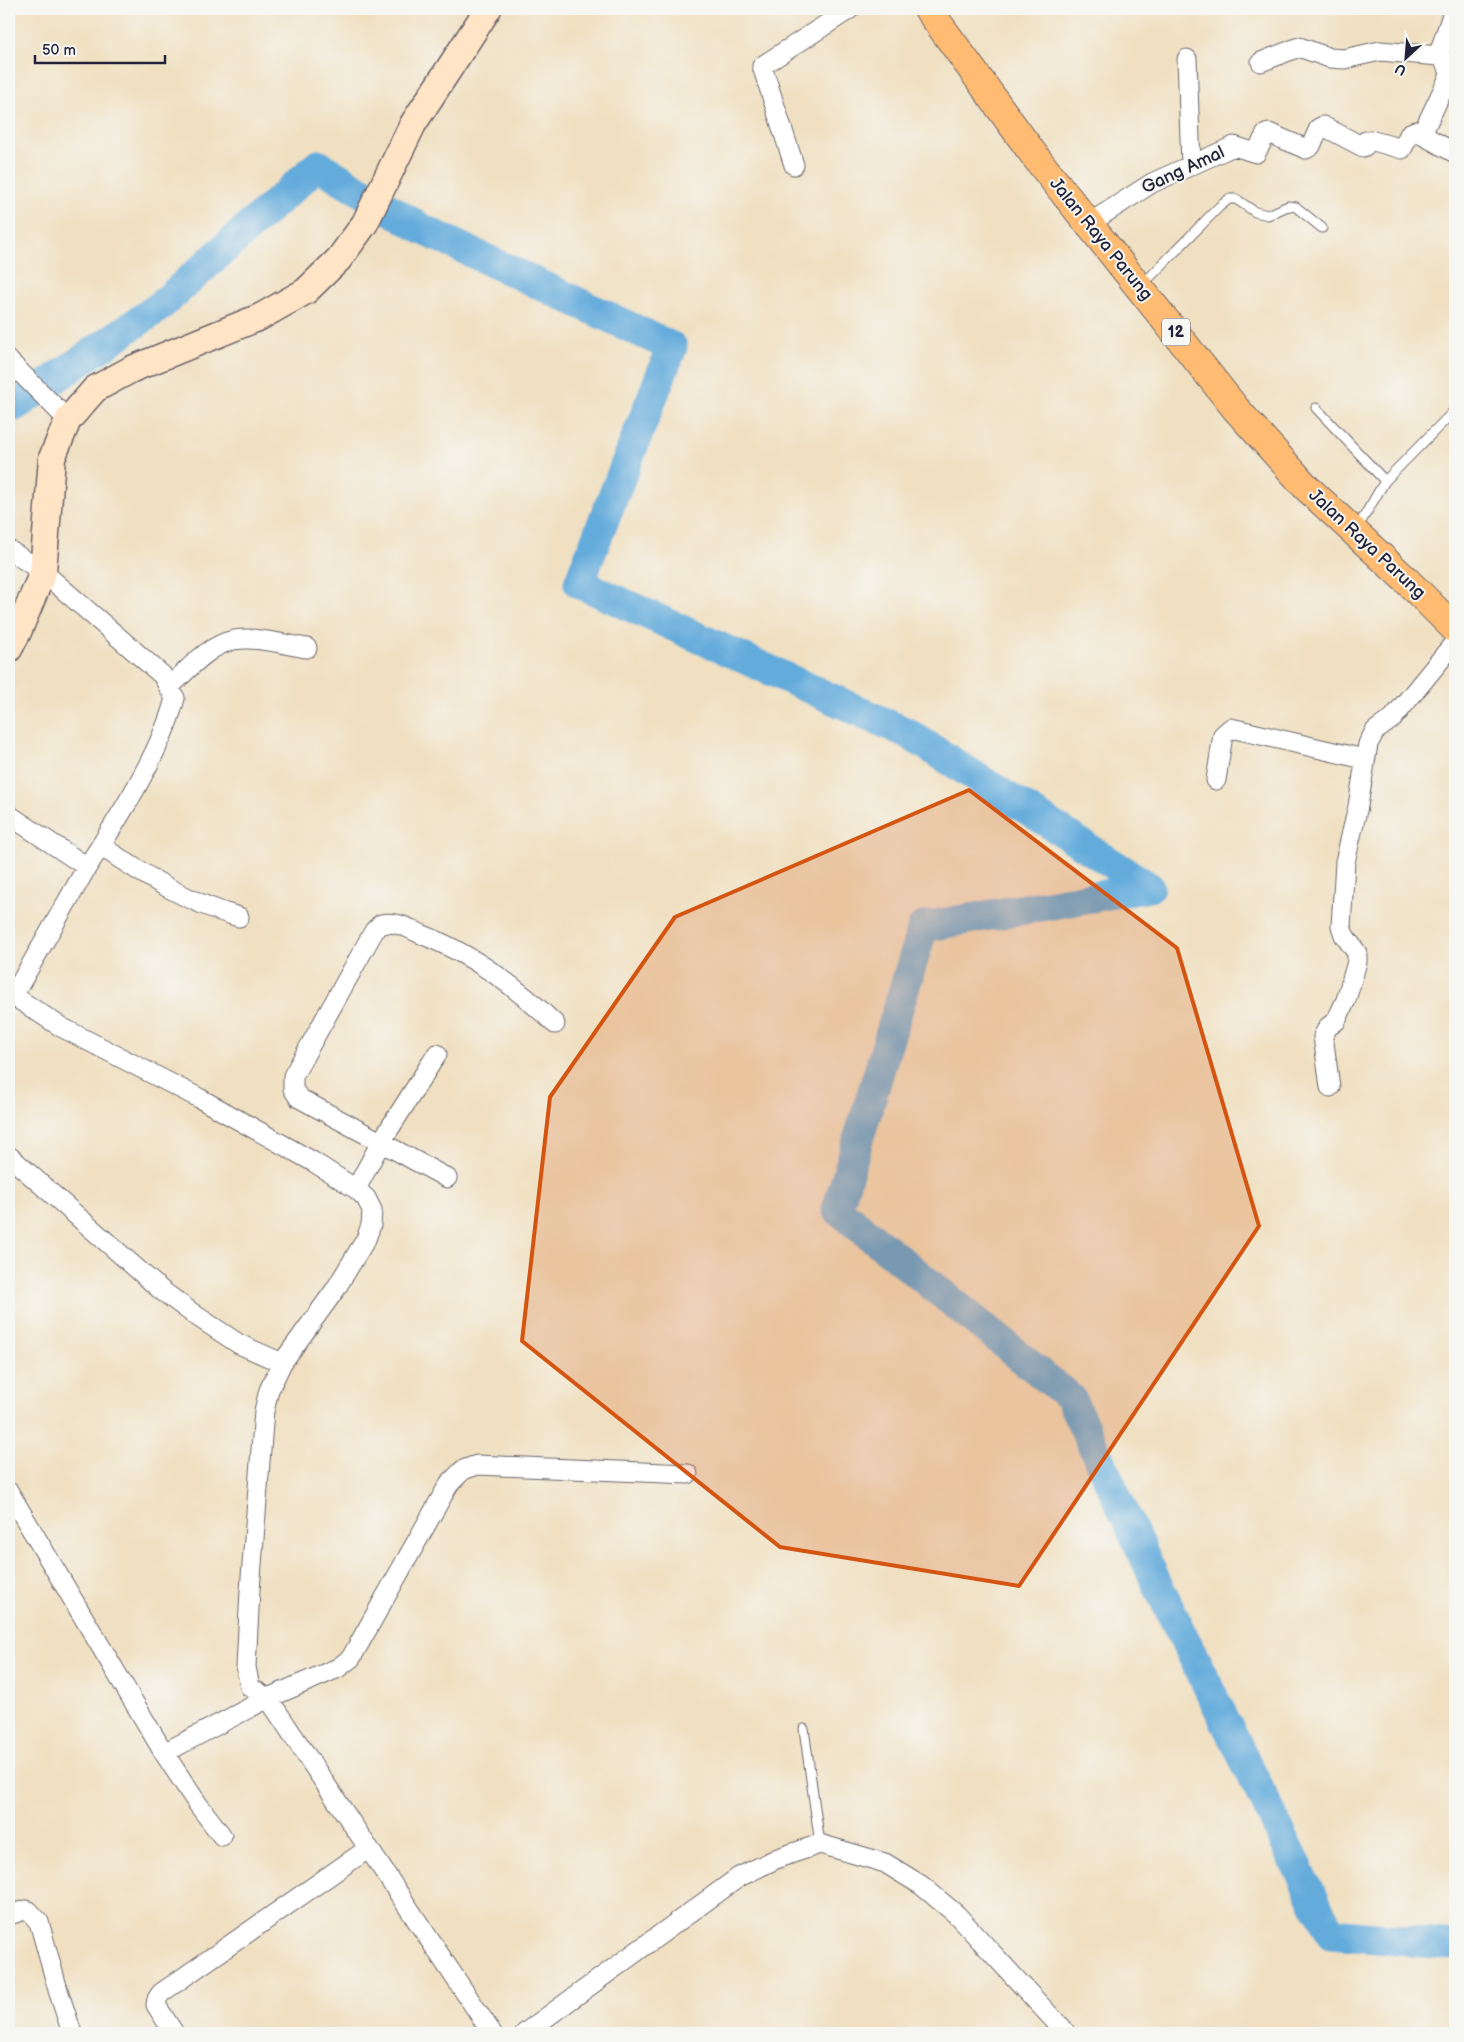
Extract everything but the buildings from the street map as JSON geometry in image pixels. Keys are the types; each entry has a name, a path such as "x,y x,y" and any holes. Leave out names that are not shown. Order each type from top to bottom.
{"highway":[{"name":"Jalan Raya Parung","path":"928,9 1037,159 1184,322 1255,412 1311,473 1455,606"},
{"name":"Jalan Raya Parung","path":"950,9 1236,409 1307,488 1406,580 1455,629"}],"street":[{"path":"9,649 18,632 42,572 52,458 68,420 95,389 132,368 260,317 306,291 339,259 365,224 413,124 488,9"},
{"path":"794,165 762,66 850,9"},
{"path":"1439,56 1454,9"},
{"path":"1261,62 1299,47 1330,58 1344,59 1380,51 1439,56 1448,68 1450,75 1422,134 1455,153"},
{"path":"1187,59 1192,165"},
{"name":"Gang Amal","path":"1099,217 1152,183 1234,146 1254,154 1266,134 1269,133 1306,149 1311,146 1319,128 1323,126 1363,147 1366,141 1370,140 1402,149 1412,131 1422,134"},
{"path":"13,365 68,420"},
{"path":"9,550 42,572 162,675 175,698 170,720 140,778 11,994 61,1027 259,1130 312,1161 356,1189 366,1198 372,1210 371,1225 366,1239 335,1290 282,1363 269,1390 264,1412 246,1667 250,1687 268,1698 492,2033"},
{"path":"169,688 203,656 216,647 234,640 256,640 307,648"},
{"path":"1330,1087 1323,1036 1328,1027 1336,1021 1346,1000 1357,962 1357,953 1344,935 1341,926 1345,862 1358,806 1364,758 1368,744 1375,731 1393,718 1455,642"},
{"path":"1216,780 1223,734 1231,728 1364,758"},
{"path":"9,815 87,867"},
{"path":"101,846 142,873 196,902 239,917"},
{"path":"447,1178 299,1098 293,1089 293,1076 374,931 381,924 396,923 428,936 473,960 509,984 532,1002 555,1024"},
{"path":"356,1189 381,1142 437,1054"},
{"path":"9,1156 161,1290 239,1344 282,1363"},
{"path":"164,1753 268,1698 338,1668 350,1658 449,1484 462,1470 477,1465 688,1474"},
{"path":"9,1492 164,1753 191,1795 222,1836"},
{"path":"525,2033 738,1877 778,1858 820,1844 884,1863 921,1885 963,1922 1066,2033"},
{"path":"174,2033 156,2005 161,1993 369,1848"},
{"path":"9,1914 25,1910 29,1911 39,1922 72,2033"}],"lane":[{"path":"1145,280 1219,206 1229,199 1236,199 1256,212 1268,215 1288,206 1296,207 1322,228"},
{"path":"1316,408 1385,480"},
{"path":"1362,520 1385,480 1455,410"},
{"path":"804,1729 820,1844"}],"highlighted area":[{"path":"969,790 1177,948 1259,1226 1019,1586 780,1547 522,1341 550,1097 675,917"}],"waterway":[{"path":"9,406 15,406 159,307 318,165 422,229 672,347 579,583 907,733 1149,887 923,927 837,1209 1070,1397 1159,1588 1331,1934 1455,1945"}]}
